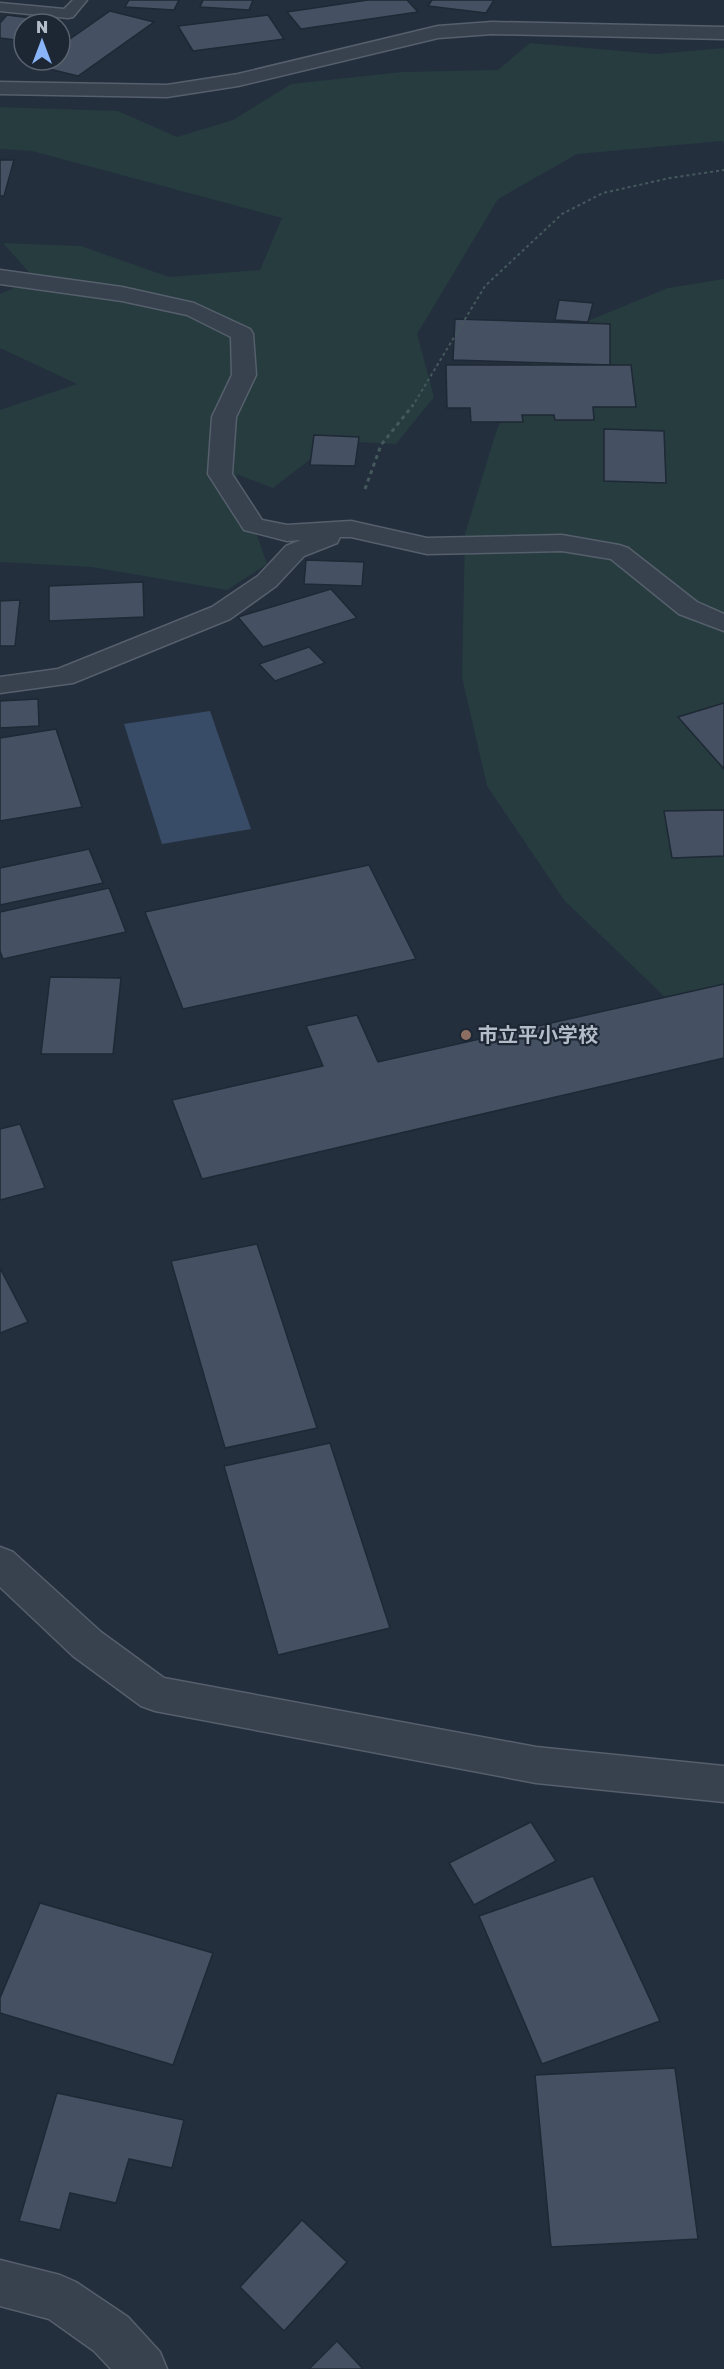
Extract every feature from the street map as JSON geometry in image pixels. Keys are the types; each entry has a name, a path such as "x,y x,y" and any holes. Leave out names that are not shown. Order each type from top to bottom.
{"street":[{"path":"0,88 167,91 238,80 438,32 492,28 724,33"},
{"path":"0,277 122,294 194,310 242,334 244,375 224,417 220,474 254,525 287,533 351,529 428,546 562,543 619,554 688,608 724,623"},
{"path":"0,685 63,677 221,613 267,581 295,551 351,529"},
{"path":"0,1563 87,1644 155,1694 536,1765 724,1784"},
{"path":"0,2283 60,2298 111,2334 143,2369"}],"lane":[{"path":"0,7 68,14 80,0"}],"path":[{"path":"351,529 381,445 419,398 485,286 562,214 603,193 670,178 724,170"}],"green space":[{"path":"530,43 656,54 724,48 724,143 722,141 577,154 498,199 417,334 434,397 396,444 334,441 273,488 236,474 267,564 227,590 91,567 0,562 0,410 77,384 0,348 0,294 35,279 3,243 81,246 169,277 260,270 282,218 32,151 0,149 0,107 118,111 177,137 233,120 291,84 402,72 498,70"},
{"path":"724,279 724,1037 667,999 564,900 487,786 462,677 465,534 496,432 524,370 573,327 668,288"}],"water":[{"path":"210,711 251,829 162,844 124,724"}],"building":[{"path":"129,0 179,0 174,10 125,7"},
{"path":"203,0 253,0 249,10 200,7"},
{"path":"368,0 407,0 418,12 301,29 287,12"},
{"path":"432,0 494,0 486,13 428,6"},
{"path":"110,11 154,22 78,76 62,72 72,72 72,38"},
{"path":"7,15 12,16 12,40 0,38 0,23"},
{"path":"268,15 284,39 193,51 178,26"},
{"path":"0,160 14,160 4,196 0,196"},
{"path":"559,300 593,303 588,322 555,320"},
{"path":"455,319 610,324 610,365 453,360"},
{"path":"446,365 631,365 636,407 593,407 594,420 555,420 554,415 522,415 523,422 471,422 470,408 447,408"},
{"path":"604,429 664,431 666,483 604,481"},
{"path":"314,435 359,437 355,466 310,465"},
{"path":"306,560 364,562 362,586 304,584"},
{"path":"143,582 144,617 49,621 49,586"},
{"path":"331,589 357,618 263,647 238,617"},
{"path":"20,600 15,646 0,646 0,601"},
{"path":"309,647 325,663 275,681 259,664"},
{"path":"38,699 39,726 0,728 0,701"},
{"path":"724,703 724,769 678,717"},
{"path":"56,729 82,807 0,821 0,738"},
{"path":"724,810 724,856 672,858 664,811"},
{"path":"89,849 103,883 0,905 0,868"},
{"path":"369,865 416,959 183,1009 145,912"},
{"path":"109,888 126,932 3,959 0,951 0,912"},
{"path":"50,977 121,978 113,1054 41,1054"},
{"path":"724,984 724,1058 202,1179 172,1100 323,1066 306,1026 357,1015 378,1062"},
{"path":"20,1124 45,1188 0,1200 0,1129"},
{"path":"257,1244 317,1428 225,1448 171,1261"},
{"path":"0,1268 28,1322 0,1333"},
{"path":"330,1443 390,1628 278,1655 224,1466"},
{"path":"531,1822 556,1861 474,1905 449,1863"},
{"path":"593,1876 660,2021 542,2064 479,1916"},
{"path":"40,1903 213,1953 173,2065 0,2013 0,1998"},
{"path":"675,2068 698,2239 551,2247 535,2075"},
{"path":"57,2093 184,2120 172,2168 129,2159 116,2203 70,2193 60,2230 19,2221"},
{"path":"302,2220 347,2262 284,2331 240,2287"},
{"path":"337,2341 363,2369 309,2369"}],"place":[{"name":"市立平小学校","path":"466,1035"}]}
